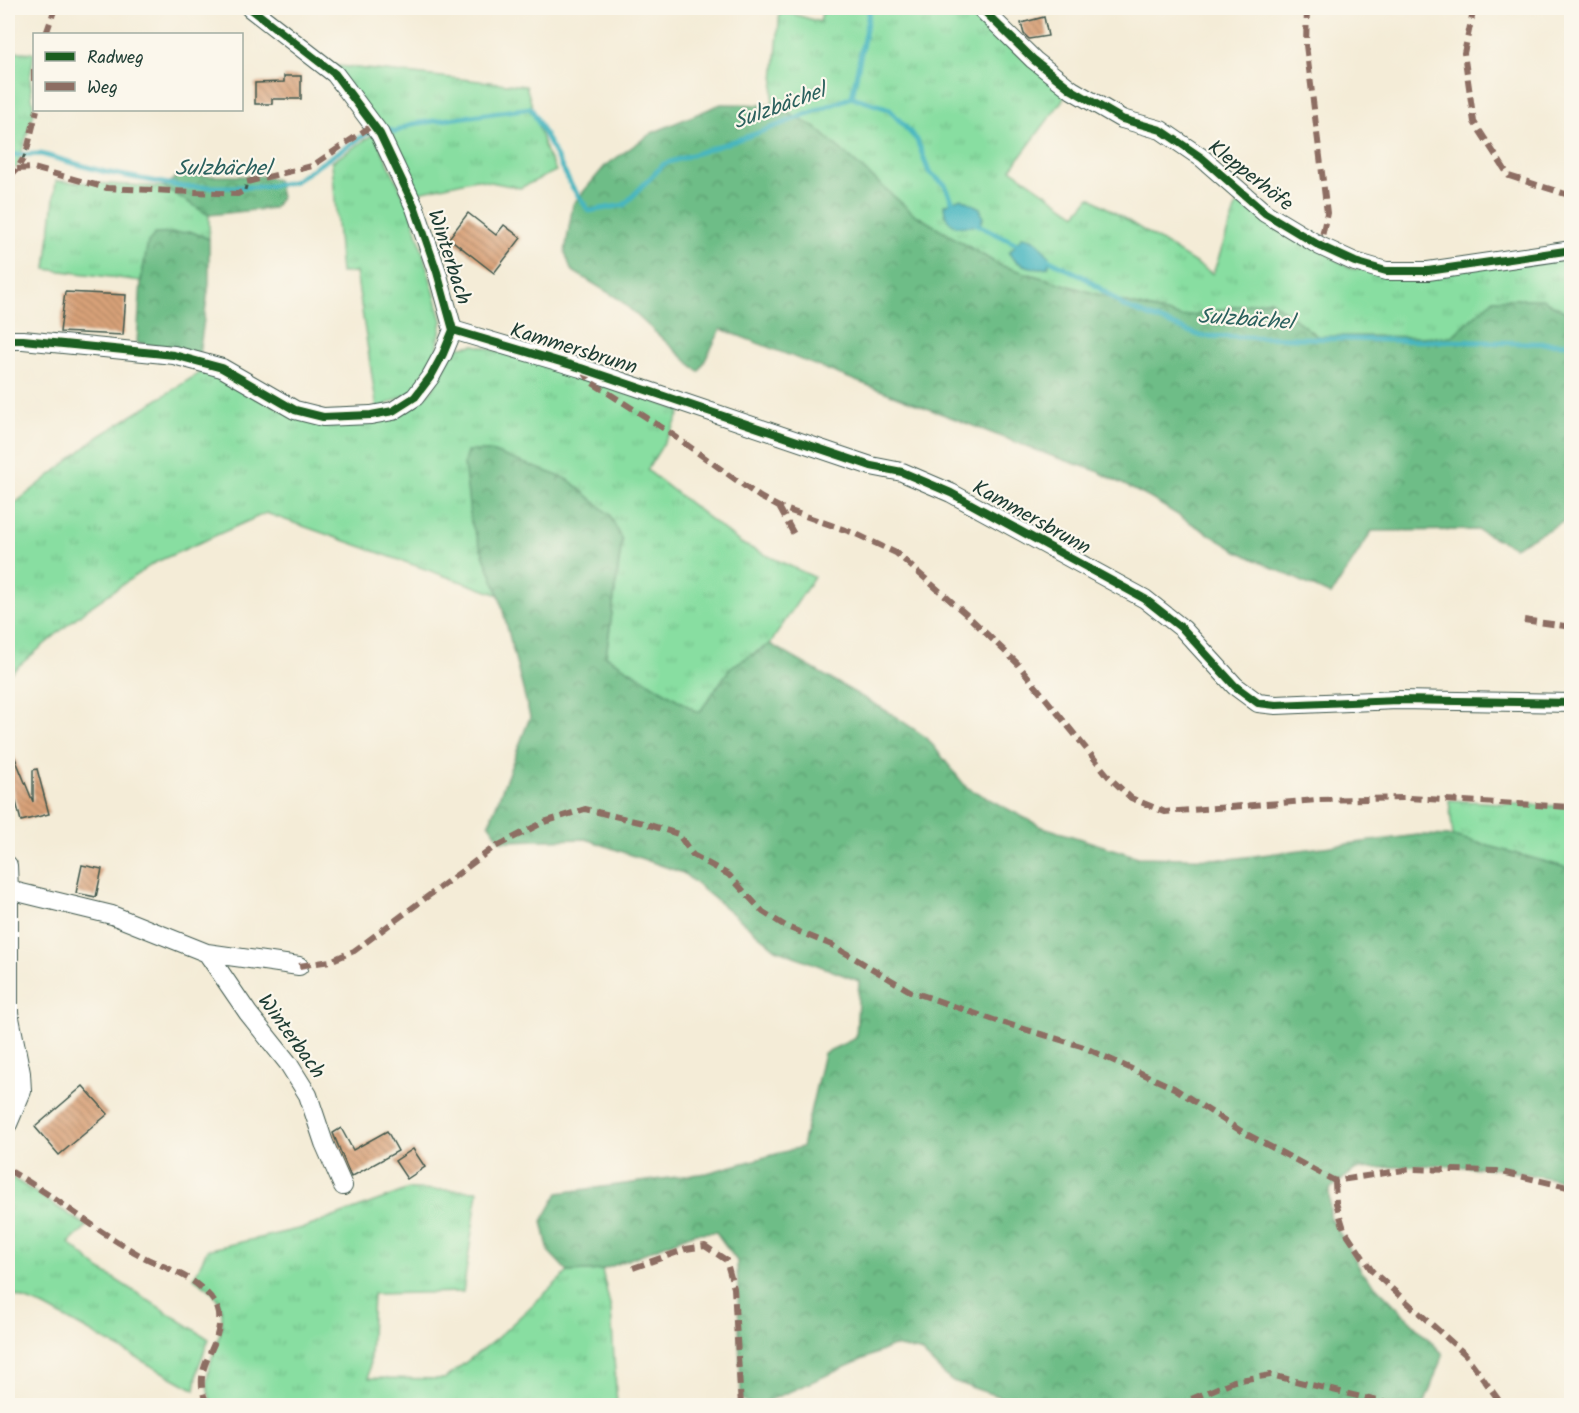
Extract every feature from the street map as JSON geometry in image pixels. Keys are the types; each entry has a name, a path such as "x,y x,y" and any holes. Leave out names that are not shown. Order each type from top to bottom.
{"street":[{"name":"Winterbach","path":"8,340 174,355 222,368 295,410 323,417 371,415 393,411 415,398 444,354 453,330 437,272 415,208 377,130 335,74 250,8"},
{"name":"Klepperhöfe","path":"981,8 1034,60 1072,90 1122,118 1161,130 1202,158 1265,213 1320,246 1355,262 1386,271 1428,271 1572,250"},
{"name":"Kammersbrunn","path":"453,330 581,368 871,466 902,472 951,494 1145,599 1183,629 1234,686 1258,703 1276,705 1398,700 1572,703"},
{"path":"8,865 9,1013 21,1073 22,1090 8,1124"},
{"name":"Winterbach","path":"9,890 112,915 207,953 299,966"},
{"name":"Winterbach","path":"207,953 248,1013 288,1063 308,1095 324,1143 343,1186"}],"path":[{"path":"23,159 27,150"},
{"path":"245,190 247,182"}],"green space":[{"path":"823,8 976,8 1067,94 1011,169 1076,214 1090,197 1213,274 1238,201 1352,269 1571,257 1571,315 1542,299 1494,299 1451,337 1317,336 1270,300 1182,317 999,265 914,214 816,128 772,105 780,10 820,22"},
{"path":"8,51 33,53 30,79 34,113 17,167 8,171"},
{"path":"329,65 526,86 546,152 556,171 520,188 476,179 415,193"},
{"path":"721,104 772,105 816,128 914,214 999,265 1182,317 1270,300 1317,336 1451,337 1494,299 1542,299 1571,315 1571,518 1514,547 1478,530 1372,531 1331,595 1237,551 1150,498 1097,471 1049,455 721,329 699,372 619,299 571,270 565,252 573,204 605,166 652,133"},
{"path":"374,134 411,211 442,320 437,350 413,392 377,409 356,272 341,273 332,162"},
{"path":"177,176 263,176 277,180 281,197 274,208 209,215 164,187"},
{"path":"56,181 164,187 209,215 209,239 192,232 148,242 141,281 46,269"},
{"path":"192,232 209,239 209,284 199,355 137,343 141,281 148,242 155,234"},
{"path":"475,345 562,367 681,411 647,470 742,544 814,577 770,644 731,667 699,714 606,656 622,541 471,522 499,595 266,513 154,563 83,612 8,675 8,509 98,437 204,370 294,416 415,406 433,389 453,352 460,347"},
{"path":"467,451 491,451 569,480 610,515 622,540 606,656 699,713 731,667 770,644 890,713 927,738 966,787 1040,826 1138,857 1230,859 1418,835 1453,836 1571,869 1571,1182 1498,1169 1436,1165 1356,1169 1329,1190 1330,1216 1362,1272 1443,1354 1424,1405 1024,1405 950,1380 920,1351 893,1346 759,1405 752,1405 741,1399 737,1261 716,1232 695,1233 602,1270 568,1272 549,1252 542,1221 558,1193 707,1173 802,1147 824,1053 856,1038 859,981 776,949 683,873 586,839 501,841 489,824 530,717 499,595 471,522 464,463"},
{"path":"1449,800 1571,807 1571,869 1453,836"},
{"path":"8,1175 87,1226 69,1243 99,1269 209,1339 198,1368 195,1390 45,1307 8,1293"},
{"path":"409,1189 478,1191 463,1292 373,1294 369,1378 444,1379 496,1339 568,1272 602,1270 611,1310 617,1405 213,1405 208,1390 208,1375 220,1333 222,1320 220,1306 211,1291 194,1278 207,1250 307,1227"}],"water":[{"path":"961,198 980,208 983,218 980,224 961,227 947,219 944,205"},
{"path":"1022,237 1036,241 1042,247 1050,259 1048,267 1026,266 1012,257 1009,253"}],"building":[{"path":"1044,17 1048,36 1029,39 1024,34 1021,23"},
{"path":"284,76 301,76 301,99 272,99 272,104 255,104 255,83 284,82"},
{"path":"468,213 496,235 504,225 521,238 494,273 449,238"},
{"path":"65,292 126,295 123,335 60,332"},
{"path":"8,741 33,802 33,770 37,769 49,814 21,821 8,772"},
{"path":"82,865 102,869 96,897 76,893"},
{"path":"83,1086 108,1114 59,1155 35,1127"},
{"path":"341,1128 353,1150 387,1131 398,1151 351,1177 333,1133"},
{"path":"413,1149 425,1167 407,1179 395,1161"}],"waterway":[{"path":"852,97 870,8"},
{"name":"Sulzbächel","path":"8,155 41,154 105,172 184,187 263,187 293,182 372,130 388,129 395,132 412,124 531,108 571,185 589,211 624,205 664,164 755,134 852,97 889,109 917,140 929,172 945,185 954,205"},
{"name":"Sulzbächel","path":"974,223 1019,245"},
{"name":"Sulzbächel","path":"1044,257 1087,279 1125,307 1201,336 1572,344"}],"marked path":[{"path":"46,33 55,8"},
{"path":"1307,8 1306,45 1327,213 1320,246"},
{"path":"1474,8 1464,53 1474,122 1509,176 1572,196"},
{"path":"27,150 37,111"},
{"path":"247,182 312,166 373,125"},
{"path":"8,178 23,159"},
{"path":"17,169 33,168 107,188 238,194 245,190"},
{"path":"582,369 591,382 666,430 760,497 779,507 854,533 896,553 967,615 1017,663 1109,777 1131,798 1165,812 1318,800 1408,798 1572,807"},
{"path":"779,507 796,538"},
{"path":"1524,620 1572,627"},
{"path":"299,966 330,961 354,951 493,848 544,822 585,809 678,834 693,855 729,875 763,912 787,927 832,945 910,991 994,1020 1081,1046 1174,1088 1241,1131 1335,1181 1410,1169 1497,1171 1572,1188"},
{"path":"8,1170 121,1244 192,1281 212,1298 218,1309 219,1327 202,1380 208,1406"},
{"path":"1335,1181 1336,1203 1344,1229 1372,1271 1466,1355 1503,1406"},
{"path":"633,1268 686,1249 705,1246 726,1260 734,1288 741,1406"},
{"path":"1175,1406 1234,1381 1271,1375 1398,1406"}],"cycle path":[{"path":"8,340 174,355 222,368 295,410 323,417 371,415 393,411 415,397 431,376 453,330 437,272 415,208 380,134 335,74 250,8"},
{"path":"981,8 1034,60 1072,90 1122,119 1161,130 1202,158 1265,213 1320,246 1355,262 1386,271 1428,271 1572,250"},
{"path":"453,330 581,368 871,466 902,472 951,493 1145,599 1183,629 1235,686 1258,703 1276,705 1398,700 1572,703"}]}
